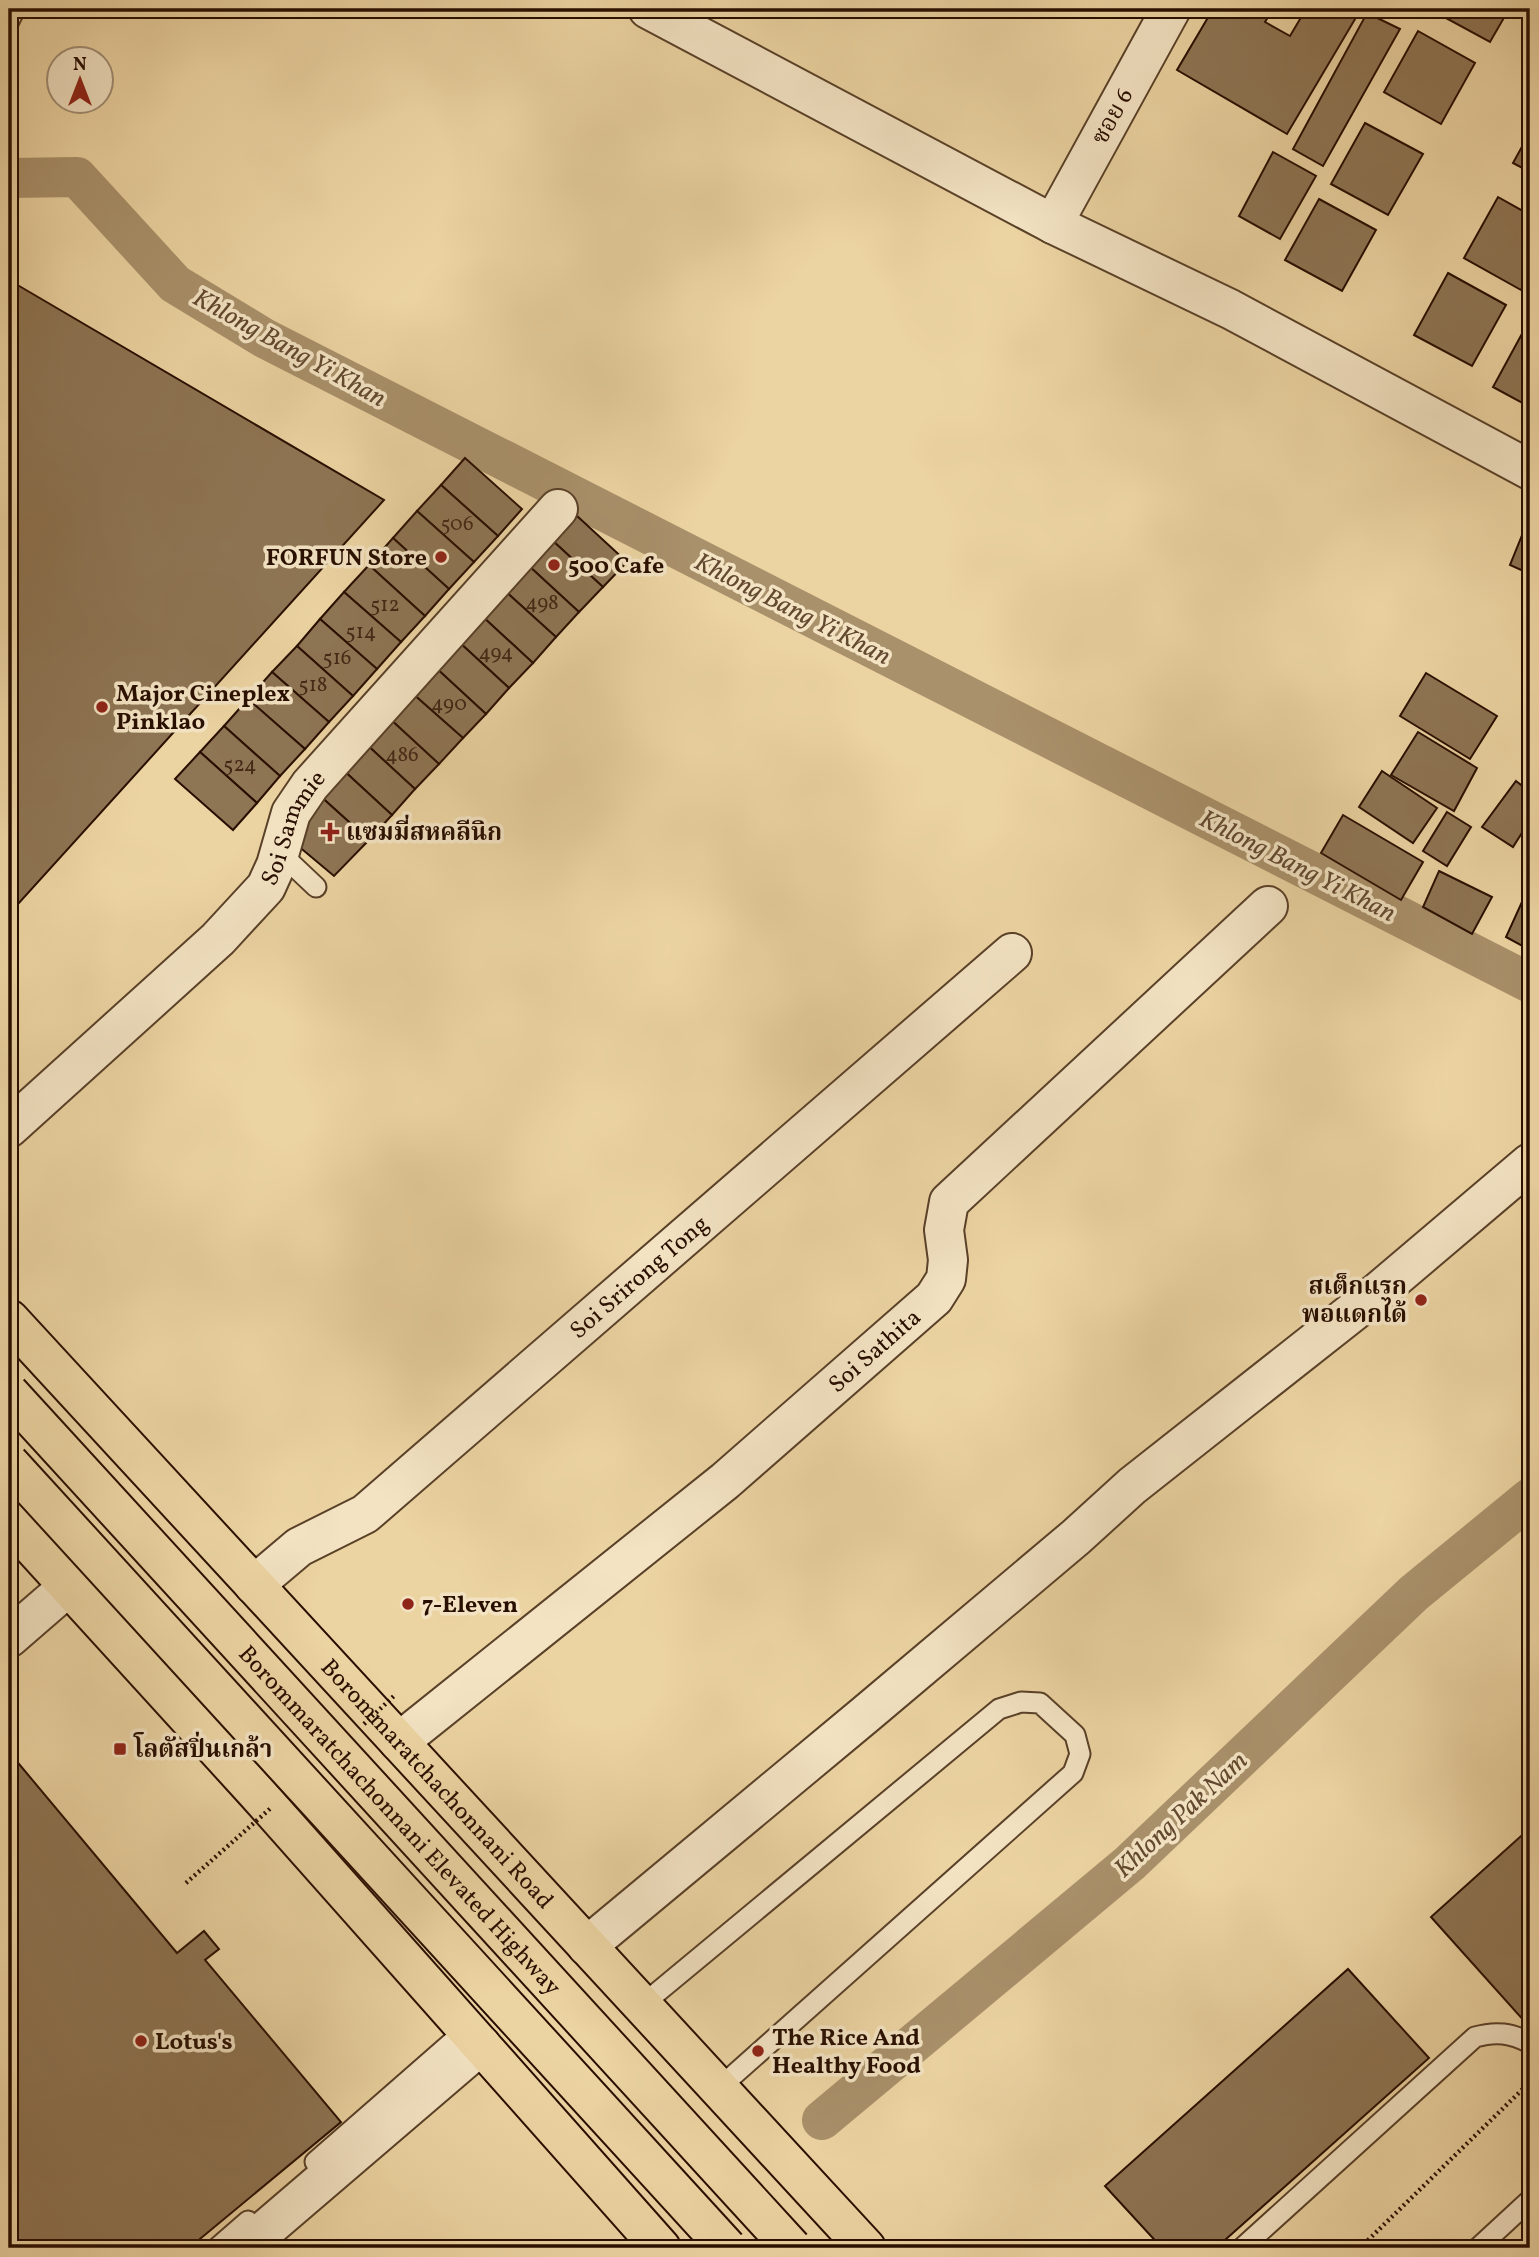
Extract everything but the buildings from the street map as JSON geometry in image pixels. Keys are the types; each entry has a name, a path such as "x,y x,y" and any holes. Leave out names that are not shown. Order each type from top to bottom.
{"main road":[{"name":"Borommaratchachonnani Road","path":"9,1319 866,2248"},
{"name":"Borommaratchachonnani Elevated Highway","path":"9,1393 792,2248"},
{"name":"Borommaratchachonnani Elevated Highway","path":"9,1462 727,2248"},
{"path":"9,1521 247,1782 662,2248"}],"street":[{"path":"648,9 708,23 1043,219 1230,309 1530,470"},
{"name":"ซอย 6","path":"1043,219 1171,9"},
{"name":"Soi Sammie","path":"9,1128 218,939 266,887 276,866 291,813 310,785 558,509"},
{"name":"Soi Sathita","path":"398,1742 725,1481 934,1298 946,1279 948,1260 944,1230 949,1202 1268,906"},
{"name":"Soi Srirong Tong","path":"254,1585 299,1547 365,1514 1012,953"},
{"path":"587,1946 1076,1537 1132,1486 1378,1292 1530,1163"},
{"path":"10,1633 69,1586"},
{"path":"244,2248 474,2037"}],"lane":[{"path":"9,21 15,9"},
{"path":"279,852 316,887"},
{"path":"642,2005 999,1709 1021,1702 1040,1703 1075,1735 1080,1754 1073,1773 719,2088"},
{"path":"1242,2248 1475,2037 1490,2033 1509,2033 1530,2043"},
{"path":"217,2248 474,2037"},
{"path":"1478,2248 1530,2200"}],"path":[{"path":"1360,2248 1530,2082"}],"waterway":[{"name":"Khlong Bang Yi Khan","path":"9,178 77,177 175,284 264,338 1530,983"},
{"name":"Khlong Pak Nam","path":"822,2120 1130,1863 1414,1593 1530,1498"}],"place":[{"name":"FORFUN Store","path":"441,557"},
{"name":"500 Cafe","path":"554,565"},
{"name":"Major Cineplex Pinklao","path":"102,707"},
{"name":"แซมมี่สหคลีนิก","path":"330,832"},
{"name":"สเต็กแรก พอแดกได้","path":"1421,1300"},
{"name":"7-Eleven","path":"408,1604"},
{"name":"โลตัสปิ่นเกล้า","path":"120,1749"},
{"name":"Lotus's","path":"141,2041"},
{"name":"The Rice And Healthy Food","path":"758,2051"}]}
